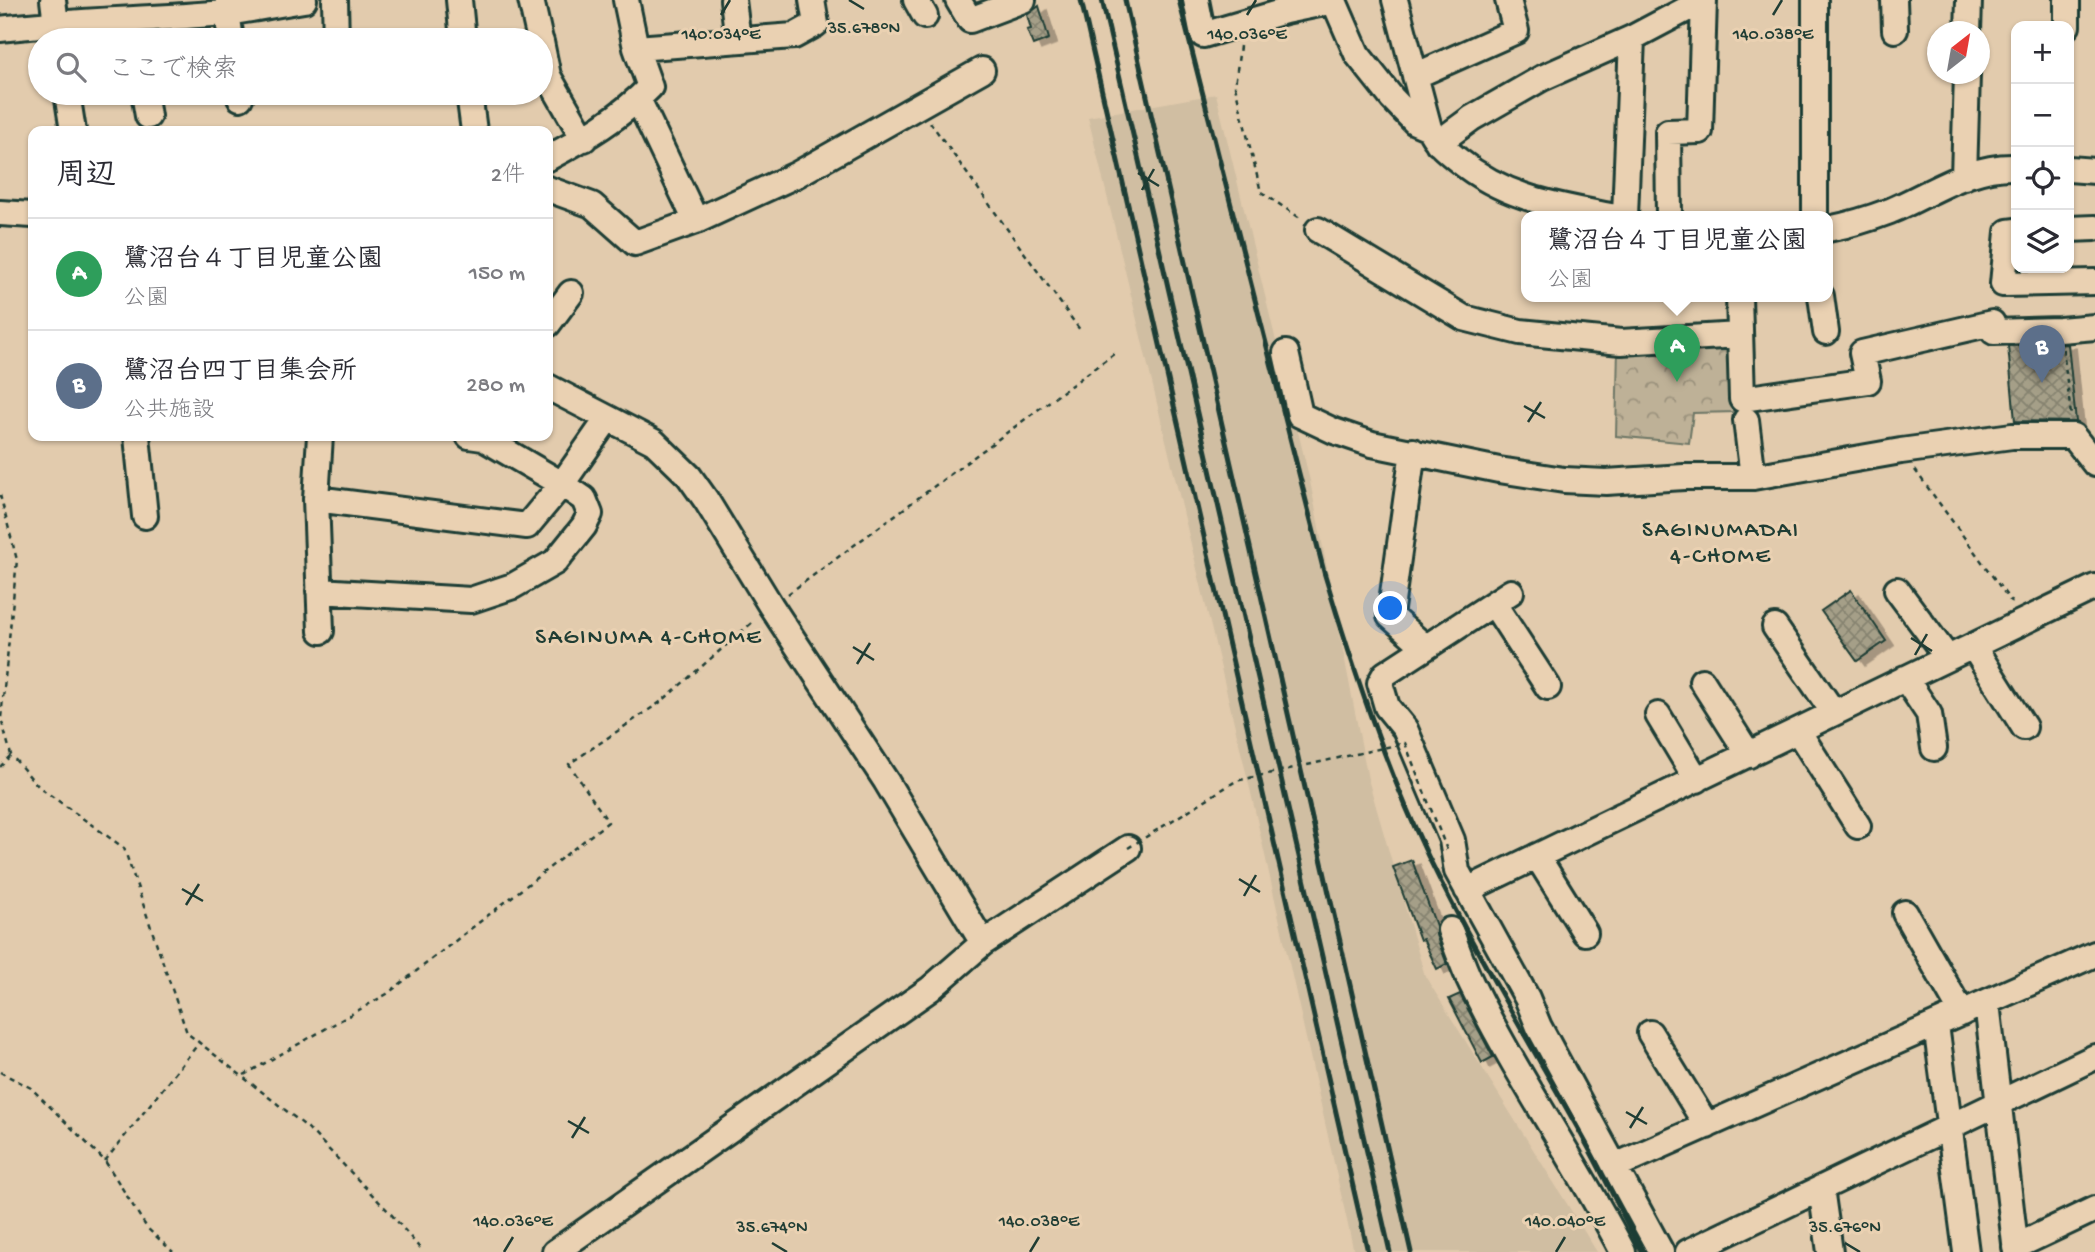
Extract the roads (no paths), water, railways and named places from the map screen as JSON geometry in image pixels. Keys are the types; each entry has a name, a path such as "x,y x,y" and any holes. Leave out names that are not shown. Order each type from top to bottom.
{"street":[{"path":"142,28 228,6 304,0"},
{"path":"335,0 336,28"},
{"path":"458,0 462,28"},
{"path":"531,0 537,28"},
{"path":"553,155 584,139 650,87 636,48 625,0"},
{"path":"733,0 738,40"},
{"path":"636,48 794,36 816,24 813,0"},
{"path":"958,0 970,20 1023,0"},
{"path":"1196,0 1203,36 1283,6 1334,1 1357,54 1415,122 1484,178 1522,197 1583,211"},
{"path":"1395,0 1434,136"},
{"path":"1415,76 1516,31 1508,0"},
{"path":"1434,136 1472,118 1542,78 1632,38 1704,0 1700,131 1668,132 1668,211"},
{"path":"1815,0 1815,211"},
{"path":"1894,0 1895,30"},
{"path":"1968,21 1969,0"},
{"path":"2067,0 2067,21"},
{"path":"228,6 230,28"},
{"path":"0,29 56,21 117,28"},
{"path":"1625,211 1632,38"},
{"path":"553,191 592,205 635,243 696,221 796,175 982,70"},
{"path":"1964,177 1967,84"},
{"path":"553,85 584,139"},
{"path":"638,99 696,221"},
{"path":"69,105 72,126"},
{"path":"471,105 473,126"},
{"path":"1833,228 1891,210 1987,169 2011,167"},
{"path":"2074,169 2095,170"},
{"path":"0,214 28,215"},
{"path":"2074,229 2095,228"},
{"path":"1318,230 1464,318 1475,321 1520,332 1621,342 1740,335"},
{"path":"2011,232 2008,232 2003,284 2095,282"},
{"path":"553,317 571,293"},
{"path":"1739,302 1742,398 1868,381 1862,353 1992,323 1994,332 2095,327"},
{"path":"1822,302 1826,332"},
{"path":"1286,353 1300,415 1334,431 1372,444 1499,470 1564,480 1606,482 1684,477 1753,477 1901,450 2012,436 2084,435 2095,464"},
{"path":"553,390 654,442 689,476 886,781 983,943"},
{"path":"316,499 527,526 562,484 608,418"},
{"path":"1746,420 1753,477"},
{"path":"138,441 145,516"},
{"path":"320,441 316,499 321,631"},
{"path":"319,591 471,600 513,586 555,562 584,526 590,514 584,499 489,441"},
{"path":"1413,451 1390,616 1425,647"},
{"path":"1468,890 2095,587"},
{"path":"1897,590 1947,657"},
{"path":"1548,687 1503,598 1385,674 1380,683 1387,707 1405,729 1452,840 1457,871 1527,998 1539,1027 1613,1167 1661,1252"},
{"path":"1775,626 1834,713"},
{"path":"1973,646 2024,727"},
{"path":"1905,678 1929,714 1934,748"},
{"path":"1702,681 1749,755"},
{"path":"1658,715 1697,780"},
{"path":"1798,731 1858,826"},
{"path":"555,1252 930,989 983,943 1128,848"},
{"path":"1537,856 1585,933"},
{"path":"1905,913 1962,1013"},
{"path":"1450,930 1471,983 1507,1051 1560,1138 1623,1252"},
{"path":"1613,1167 2095,954"},
{"path":"1987,1003 2016,1249 2095,1209"},
{"path":"1936,1024 1966,1252"},
{"path":"1650,1033 1707,1126"},
{"path":"1688,1252 2095,1057"},
{"path":"1821,1188 1830,1252"}],"railway":[{"path":"1081,0 1368,1252"},
{"path":"1102,0 1390,1252"},
{"path":"1125,0 1411,1252"},
{"path":"1179,0 1324,572 1384,751 1412,822 1446,893 1586,1143 1642,1252"}],"place":[{"name":"鷺沼台４丁目児童公園","path":"1677,382"},
{"name":"鷺沼台四丁目集会所","path":"2042,383"}],"district":[{"name":"SAGINUMADAI 4-CHOME","path":"1721,541"},
{"name":"SAGINUMA 4-CHOME","path":"649,635"}]}
